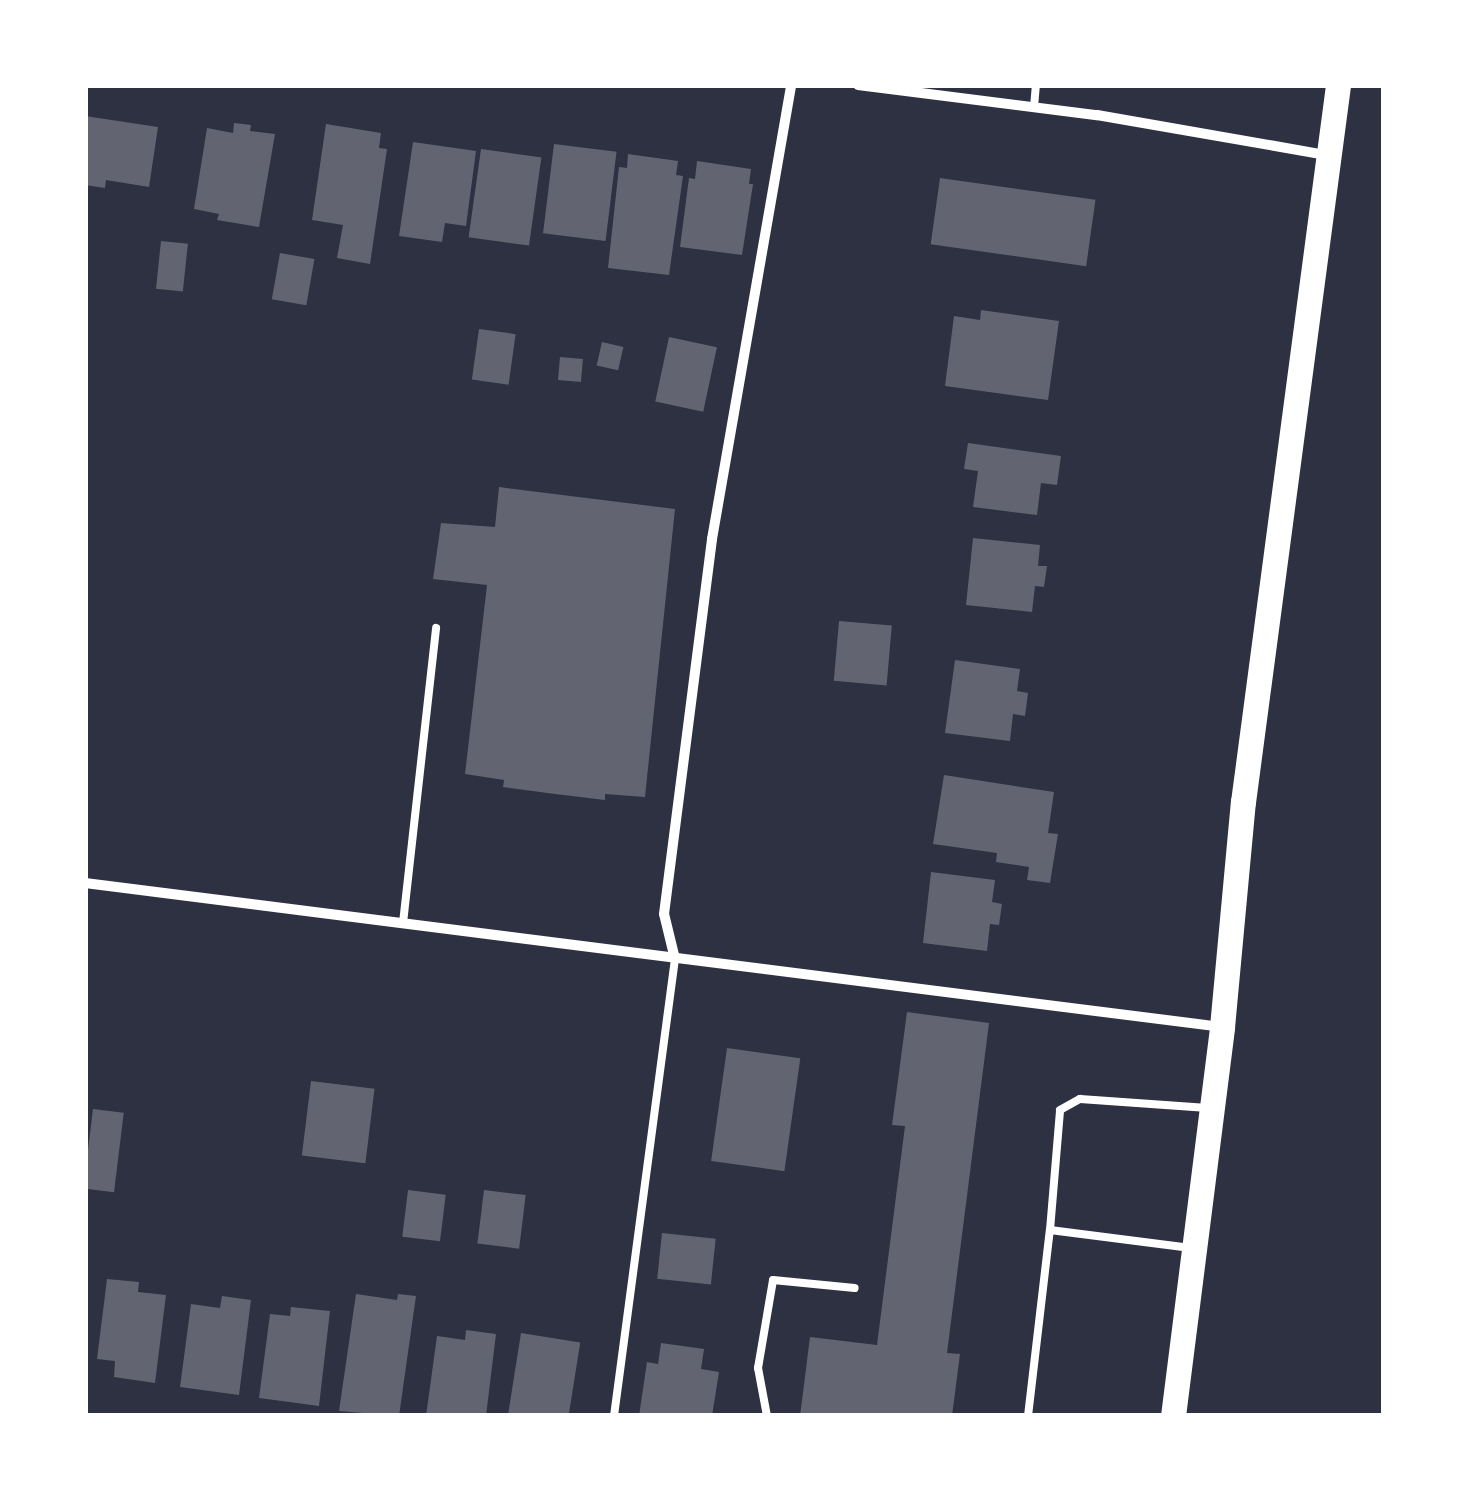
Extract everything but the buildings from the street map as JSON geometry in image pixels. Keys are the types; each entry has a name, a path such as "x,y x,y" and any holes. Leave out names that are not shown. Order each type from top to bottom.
{"main road":[{"path":"1173,1416 1222,1027 1243,802 1338,85"}],"street":[{"path":"675,959 664,914 712,539 791,85"},
{"path":"858,85 1034,107 1329,155"},
{"path":"85,882 1222,1027"}],"lane":[{"path":"1034,107 1036,85"},
{"path":"403,924 436,628"},
{"path":"614,1416 675,959"},
{"path":"1028,1416 1060,1110 1080,1099 1212,1109"},
{"path":"1050,1230 1195,1248"},
{"path":"767,1416 758,1368 773,1280 855,1288"}]}
